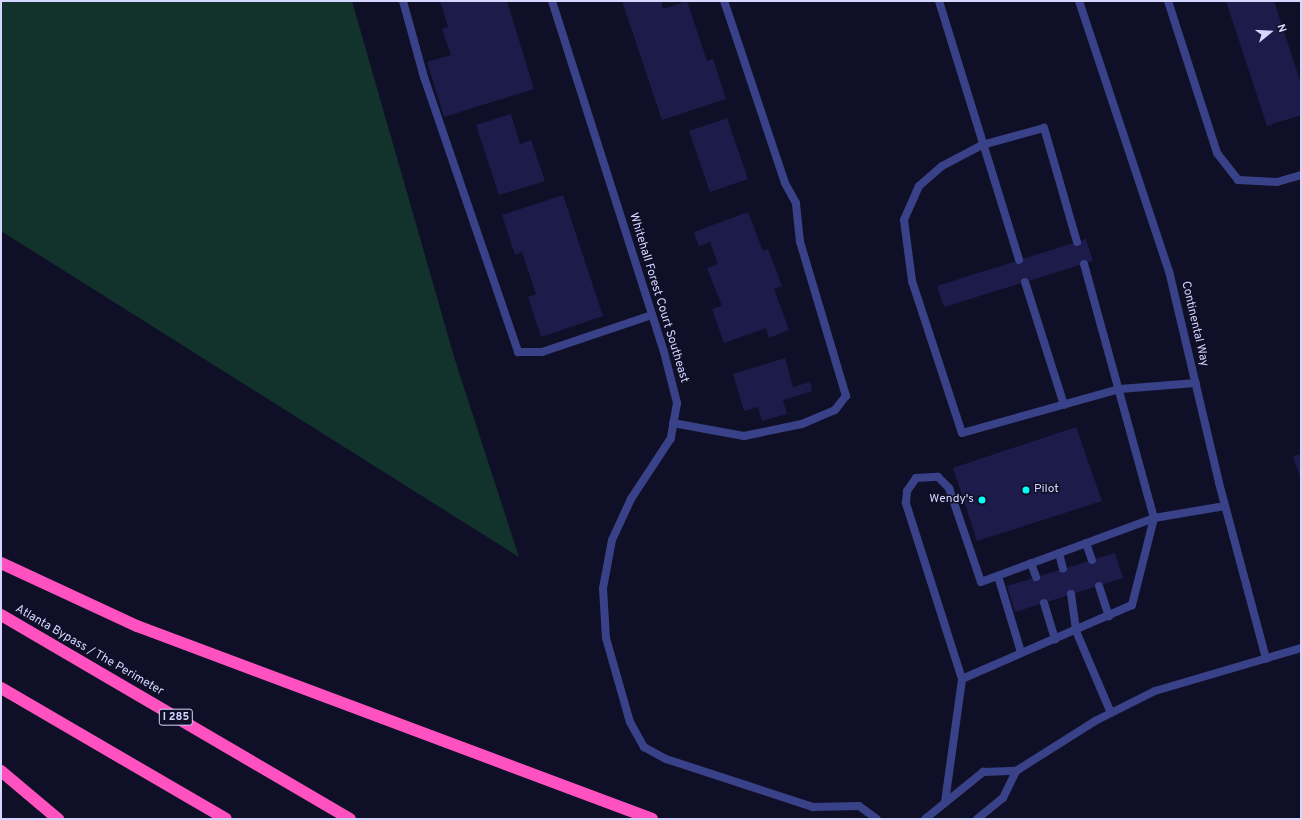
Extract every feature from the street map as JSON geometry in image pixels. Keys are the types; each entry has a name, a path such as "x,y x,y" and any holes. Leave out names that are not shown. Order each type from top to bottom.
{"highway":[{"path":"1,563 137,626 652,819"},
{"name":"Atlanta Bypass / The Perimeter","path":"1,615 350,819"},
{"path":"1,688 226,819"},
{"path":"1,771 58,819"}],"street":[{"path":"403,1 424,77 518,352 542,352 652,315"},
{"name":"Whitehall Forest Court Southeast","path":"552,1 652,315 677,404 671,438 631,499 612,540 603,588 606,638 630,722 644,747 666,759 813,808 859,806 877,819"},
{"path":"674,423 744,436 802,424 835,410 846,396 800,242 796,203 785,183 724,1"},
{"path":"939,1 982,145 1019,260"},
{"name":"Continental Way","path":"1079,1 1170,271 1225,506 1266,659"},
{"path":"1168,1 1217,153 1238,180 1277,182 1301,175"},
{"path":"1077,242 1044,128 982,145 942,166 919,186 904,220 912,281 962,433 1120,389 1196,383"},
{"path":"962,679 1020,652 1076,632 1132,605 1154,518 1120,389 1084,264"},
{"path":"1026,282 1064,405"},
{"path":"945,802 962,679 906,503 908,491 916,478 938,477 949,488 981,582 1154,518 1225,506"},
{"path":"1086,543 1092,560"},
{"path":"1059,553 1063,569"},
{"path":"1031,563 1036,577"},
{"path":"998,576 1020,652"},
{"path":"1099,586 1109,616"},
{"path":"1071,594 1076,632 1111,713"},
{"path":"1044,603 1055,639"},
{"path":"925,819 983,772 1016,771 1111,713 1155,691 1301,648"},
{"path":"976,819 1003,798 1016,771"}],"green space":[{"path":"1,1 352,1 455,360 519,557 1,231"}],"building":[{"path":"440,1 507,1 534,89 444,117 427,62 451,55 442,29 448,27"},
{"path":"622,1 661,1 663,9 687,1 707,61 713,59 726,99 662,120"},
{"path":"1226,1 1274,1 1301,84 1301,115 1267,126"},
{"path":"511,114 520,144 531,140 545,181 499,195 476,125"},
{"path":"727,118 748,179 710,192 689,131"},
{"path":"563,195 603,316 541,337 528,297 536,294 522,252 515,255 502,215"},
{"path":"748,212 763,251 768,249 782,286 774,289 789,330 769,338 766,328 724,343 712,309 722,306 707,268 718,264 710,242 699,246 694,232"},
{"path":"1086,239 1093,261 944,307 937,286"},
{"path":"785,358 793,387 810,382 812,391 783,400 787,414 762,421 758,407 744,411 733,374"},
{"path":"1076,427 1102,501 977,541 953,468"},
{"path":"1301,454 1301,480 1293,456"},
{"path":"1115,553 1123,578 1015,612 1007,586"}],"place":[{"name":"Pilot","path":"1026,490"},
{"name":"Wendy's","path":"982,500"}]}
